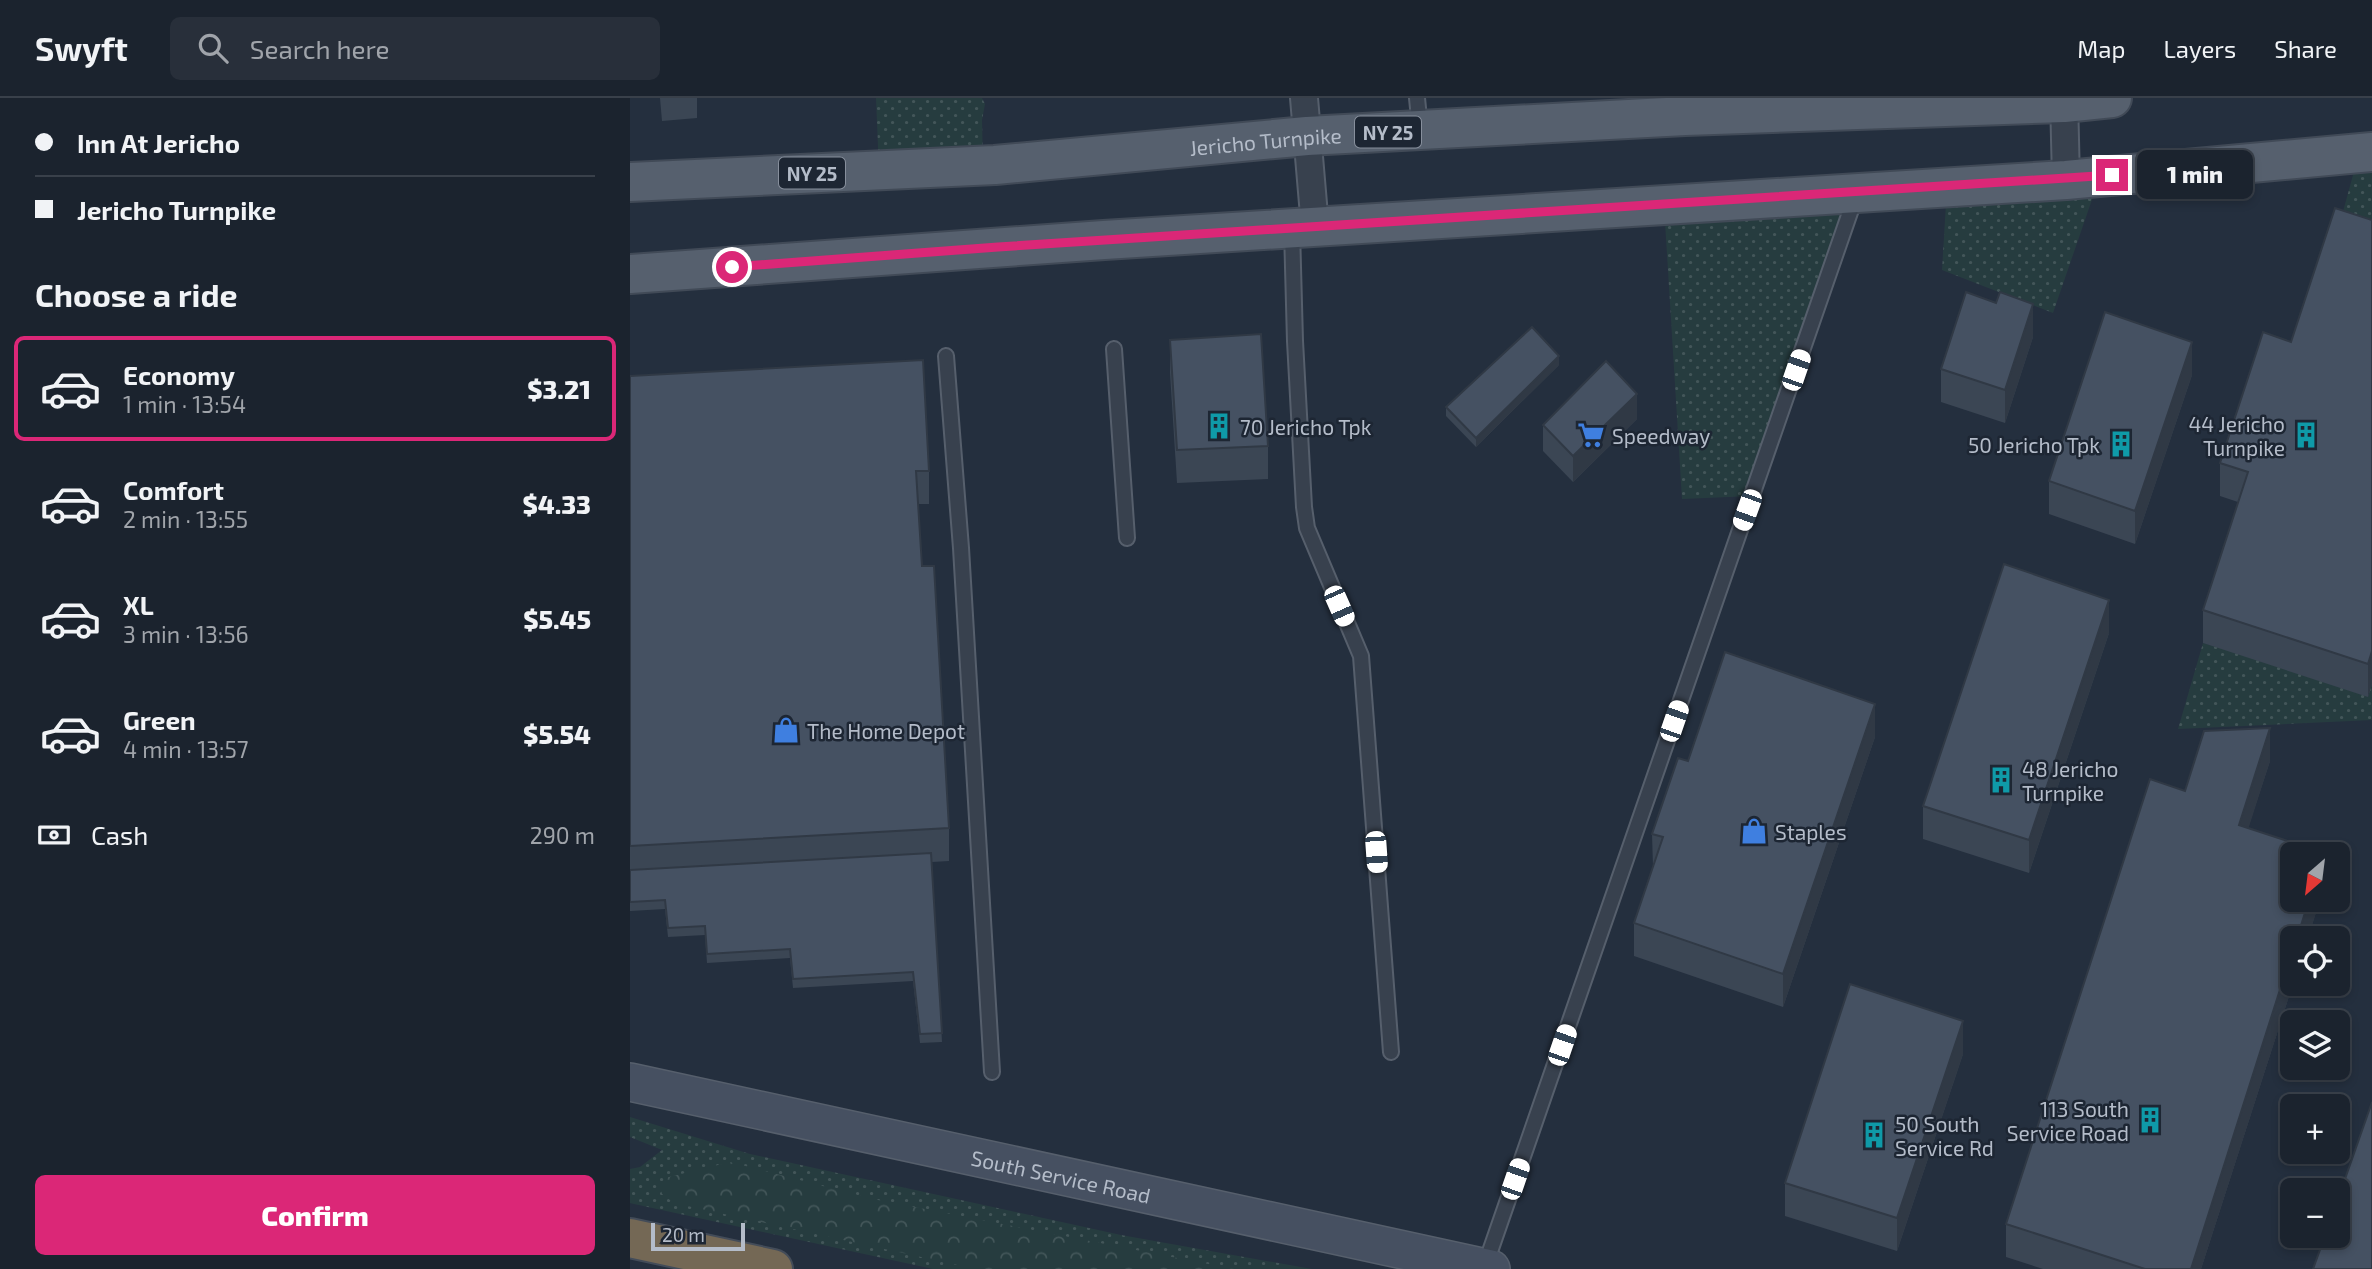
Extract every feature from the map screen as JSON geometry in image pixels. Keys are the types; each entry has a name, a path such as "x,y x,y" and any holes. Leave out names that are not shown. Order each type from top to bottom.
{"highway":[{"path":"630,1238 773,1269"}],"main road":[{"name":"Jericho Turnpike","path":"630,182 995,165 1307,136 1418,114 1592,115 1684,107 2112,98"},
{"path":"630,274 2066,180 2372,152"},
{"name":"South Service Road","path":"630,1083 1487,1268"}],"street":[{"path":"1303,228 1307,136 1304,98"},
{"path":"2064,100 2066,180"}],"lane":[{"path":"1487,1268 1857,193"},
{"path":"1303,228 1295,341 1304,507 1307,528 1361,656 1391,1052"},
{"path":"1114,349 1127,538"},
{"path":"946,356 961,548 992,1072"}],"green space":[{"path":"876,98 982,98 985,104 982,120 983,165 879,171"},
{"path":"2372,152 2372,253 2335,241 2359,153"},
{"path":"2098,182 2053,313 1942,270 1947,187"},
{"path":"1857,193 1752,496 1682,499 1664,205"},
{"path":"2203,643 2369,692 2372,683 2372,720 2178,729"},
{"path":"630,1117 750,1154 1121,1235 1312,1269 933,1269 634,1204 630,1203 630,1169 640,1167 662,1150 630,1137"},
{"path":"730,1162 873,1199 1234,1269 976,1269 674,1203 661,1193 665,1178"}],"building":[{"name":"44 Jericho Turnpike","path":"2335,208 2372,220 2372,651 2368,664 2203,610 2248,472 2220,463 2263,332 2291,342"},
{"path":"1966,292 1996,303 2000,292 2033,304 2005,390 1941,369"},
{"name":"50 Jericho Tpk","path":"2105,312 2192,342 2135,511 2049,481"},
{"path":"1532,327 1559,356 1476,438 1446,407"},
{"name":"70 Jericho Tpk","path":"1261,334 1268,446 1177,450 1170,340"},
{"name":"The Home Depot","path":"923,360 929,471 916,471 922,566 934,566 949,828 630,846 630,376"},
{"path":"1606,361 1637,394 1573,456 1543,425"},
{"name":"48 Jericho Turnpike","path":"2004,564 2109,600 2029,840 1923,806"},
{"name":"Staples","path":"1725,652 1875,704 1783,974 1634,923 1663,837 1652,834 1678,758 1688,761"},
{"name":"113 South Service Road","path":"2270,728 2239,825 2291,842 2280,842 2280,912 2305,912 2301,926 2280,926 2280,990 2191,1269 2145,1269 2006,1224 2150,779 2185,791 2204,731"},
{"path":"931,853 942,1033 920,1034 913,972 793,979 790,949 707,954 705,926 668,928 665,900 630,902 630,870"},
{"name":"50 South Service Rd","path":"1850,984 1963,1021 1897,1218 1785,1183"},
{"path":"2372,1102 2372,1269 2313,1269 2321,1248 2350,1248 2350,1178 2345,1178"}],"place":[{"name":"70 Jericho Tpk","path":"1219,426"},
{"name":"Speedway","path":"1591,435"},
{"name":"44 Jericho Turnpike","path":"2306,435"},
{"name":"50 Jericho Tpk","path":"2121,444"},
{"name":"The Home Depot","path":"786,730"},
{"name":"48 Jericho Turnpike","path":"2001,780"},
{"name":"Staples","path":"1754,831"},
{"name":"113 South Service Road","path":"2150,1120"},
{"name":"50 South Service Rd","path":"1874,1135"}],"route":[{"path":"732,267 998,247 2112,175"}]}
